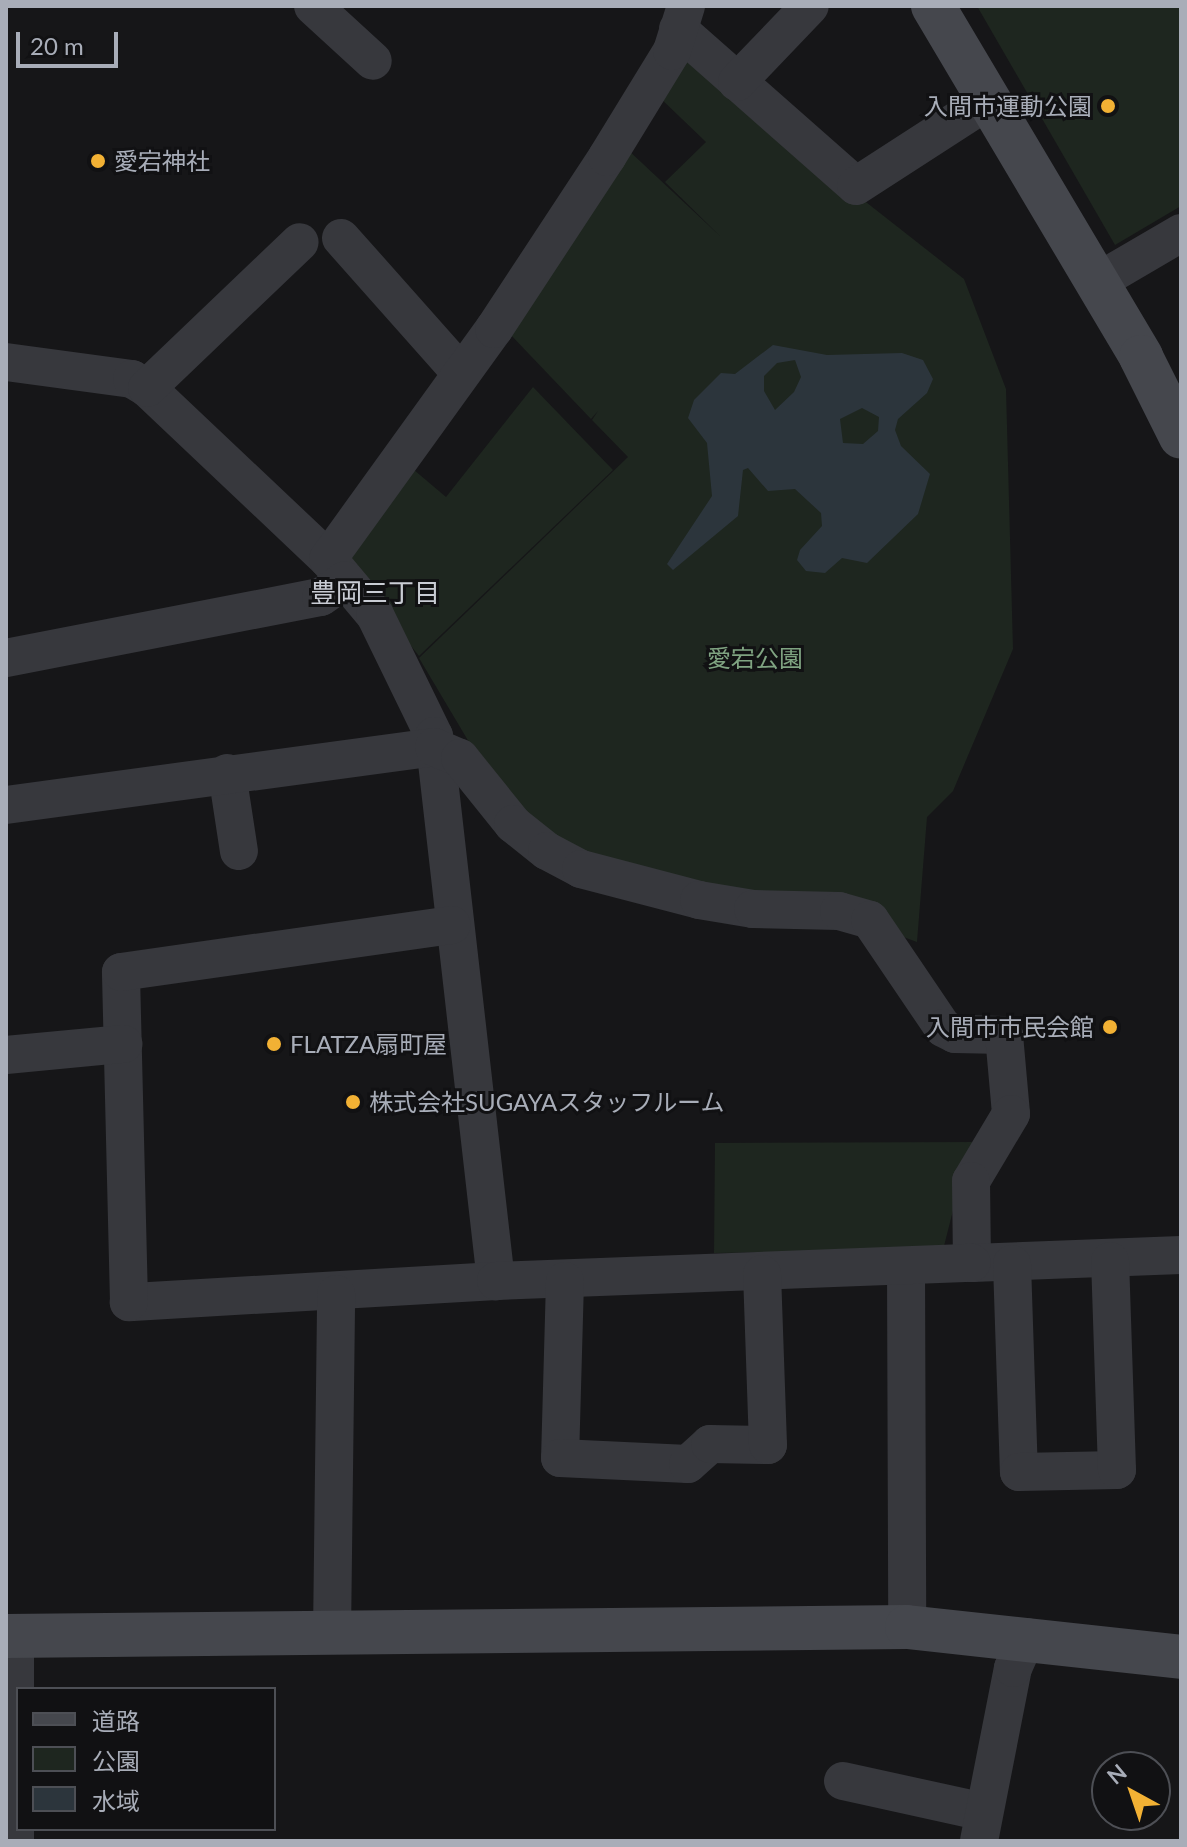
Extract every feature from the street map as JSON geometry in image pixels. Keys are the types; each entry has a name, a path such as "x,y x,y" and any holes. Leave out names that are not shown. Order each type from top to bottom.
{"street":[{"path":"313,6 373,61"},
{"path":"737,82 810,6"},
{"path":"933,6 1097,282 1181,437"},
{"path":"682,18 737,82 856,186 989,100"},
{"path":"6,658 321,597 461,373 607,157 672,51 682,18"},
{"path":"1097,282 1181,233"},
{"path":"341,238 461,373"},
{"path":"147,388 300,242"},
{"path":"6,362 132,379 147,388 337,570 375,615 424,713 434,747 452,925 496,1281"},
{"path":"6,805 434,747 460,758 513,824 581,869 699,900 753,909 839,911 870,920 943,1028 955,1034 1004,1035 1011,1114 971,1181 972,1263"},
{"path":"227,773 239,851"},
{"path":"452,925 121,972 129,1302 336,1294 496,1281 762,1274 972,1263 1110,1261 1181,1255"},
{"path":"6,1055 123,1044"},
{"path":"1012,1264 1019,1472 1117,1470 1110,1261"},
{"path":"906,1268 907,1627"},
{"path":"565,1281 560,1458 688,1464 710,1444 768,1445 762,1274"},
{"path":"332,1635 336,1294"},
{"path":"15,1841 10,1636 907,1627 1027,1637 1181,1657"},
{"path":"843,1781 982,1826 1013,1668 1027,1637"}],"green space":[{"name":"入間市運動公園","path":"977,6 1181,6 1181,206 1115,245"},
{"name":"愛宕公園","path":"680,56 964,279 1006,389 1013,649 953,791 927,817 917,942 868,924 702,890 544,837 504,801 419,658 628,457 592,420 598,411 591,419 506,330 626,148 721,237 665,182 706,142 657,95"},
{"path":"533,387 613,470 419,656 348,567 347,550 407,464 446,497"},
{"path":"977,1142 964,1167 943,1250 714,1253 715,1143"}],"water":[{"path":"773,345 827,355 902,353 923,360 933,379 927,393 898,419 895,430 901,446 930,474 918,514 867,563 842,558 825,573 806,571 797,560 800,550 822,526 821,513 795,489 768,491 748,468 743,470 738,516 673,570 667,564 712,496 707,443 688,418 694,400 721,373 735,374","holes":["795,360 801,377 794,392 775,410 764,391 764,376 777,363","862,408 879,417 878,431 863,444 843,443 840,419"]}],"place":[{"name":"入間市運動公園","path":"1108,106"},
{"name":"愛宕神社","path":"98,161"},
{"name":"入間市市民会館","path":"1110,1027"},
{"name":"FLATZA扇町屋","path":"274,1044"},
{"name":"株式会社SUGAYAスタッフルーム","path":"353,1102"}],"district":[{"name":"豊岡三丁目","path":"375,593"}]}
